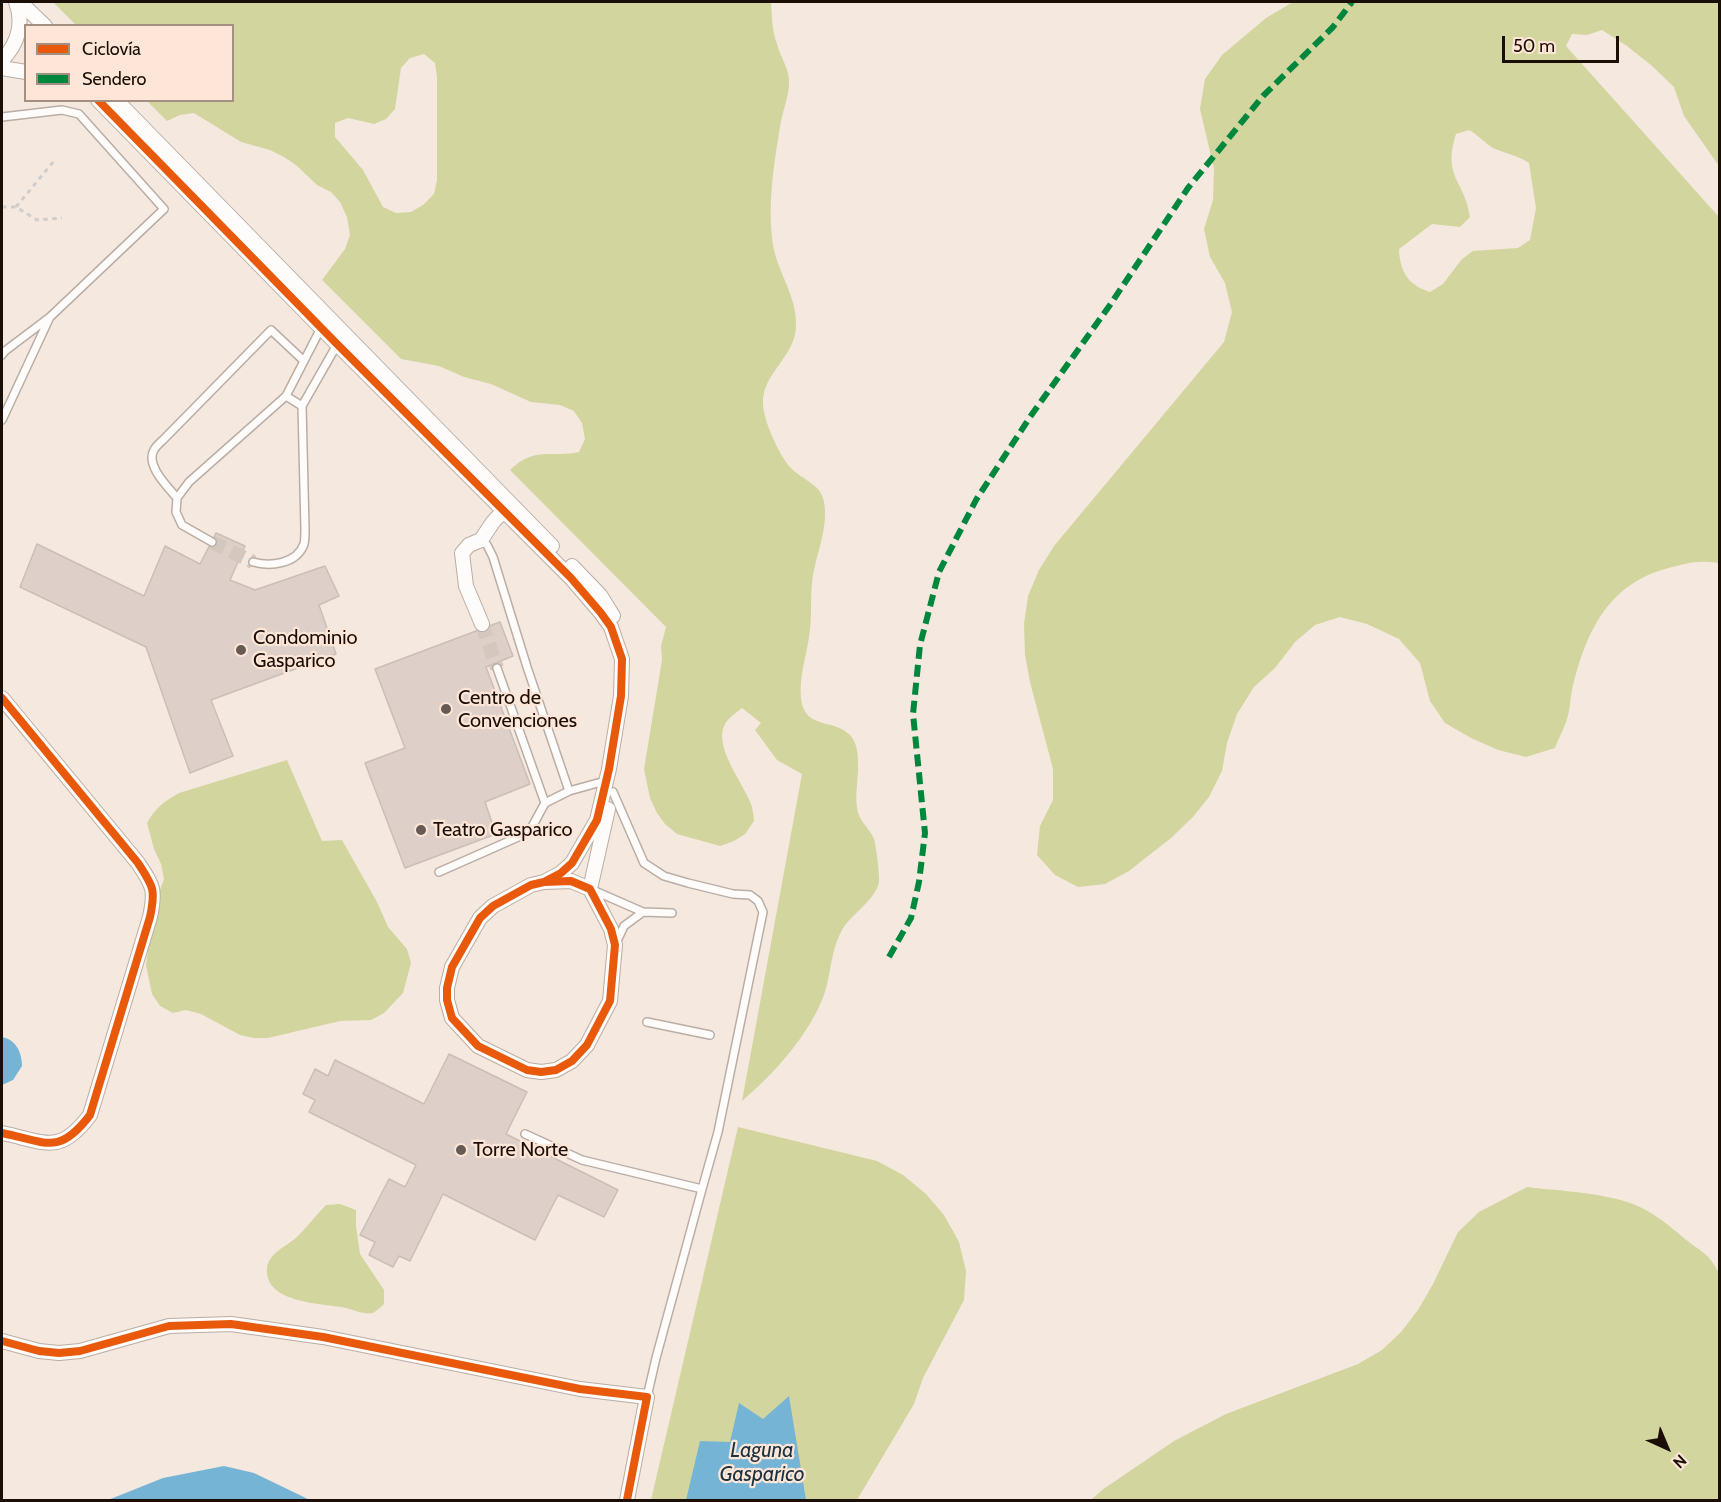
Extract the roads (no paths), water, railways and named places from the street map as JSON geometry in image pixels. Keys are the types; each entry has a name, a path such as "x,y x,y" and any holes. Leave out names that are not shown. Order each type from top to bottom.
{"street":[{"path":"18,2 43,24"},
{"path":"2,60 18,36 20,22 18,2"},
{"path":"2,68 24,72"},
{"path":"100,102 341,339 507,508 600,595 626,643 631,674 590,889 611,929 615,945 610,1001 587,1045 572,1061 556,1070 541,1072 527,1070 478,1046 452,1018 447,1000 447,988 452,967 480,918 493,906 531,885 571,881 590,889"},
{"path":"118,102 325,324"},
{"path":"482,624 466,586 462,553 469,545 481,540 488,528 507,508"},
{"path":"2,698 138,863 150,881 155,896 90,1114 70,1138 57,1143 45,1143 2,1133"},
{"path":"544,882 561,873 584,844 597,820 611,785"},
{"path":"2,1341 39,1351 58,1353 80,1351 169,1326 231,1324 323,1338 580,1389 647,1397 627,1500"}],"lane":[{"path":"2,117 63,110 79,114 164,208 50,317 2,355"},
{"path":"2,420 50,317"},
{"path":"212,542 182,525 176,512 177,498 189,482 286,396 325,324"},
{"path":"177,498 159,475 152,460 153,451 271,330 304,361"},
{"path":"253,562 266,566 288,561 297,555 304,544 302,406 341,339"},
{"path":"286,396 302,406"},
{"path":"481,540 487,545 493,557 569,791"},
{"path":"497,668 545,803"},
{"path":"439,872 525,834 534,825 545,803 569,791 611,785 644,863 664,876 733,894 750,895 758,901 763,912 718,1132 647,1397"},
{"path":"590,889 610,900 643,912 672,913"},
{"path":"615,945 624,926 643,912"},
{"path":"647,1023 710,1035"},
{"path":"525,1134 582,1160 702,1189"}],"water":[{"path":"2,1037 17,1047 22,1066 13,1080 2,1085"},
{"name":"Laguna Gasparico","path":"789,1396 806,1500 686,1500 700,1441 730,1442 739,1403 763,1419"},
{"path":"224,1466 254,1473 310,1500 108,1500 163,1478"}],"tunnel":[{"path":"212,542 253,562"},
{"path":"482,624 497,668"}],"place":[{"name":"Condominio Gasparico","path":"241,650"},
{"name":"Centro de Convenciones","path":"446,709"},
{"name":"Teatro Gasparico","path":"421,830"},
{"name":"Torre Norte","path":"461,1150"}]}
